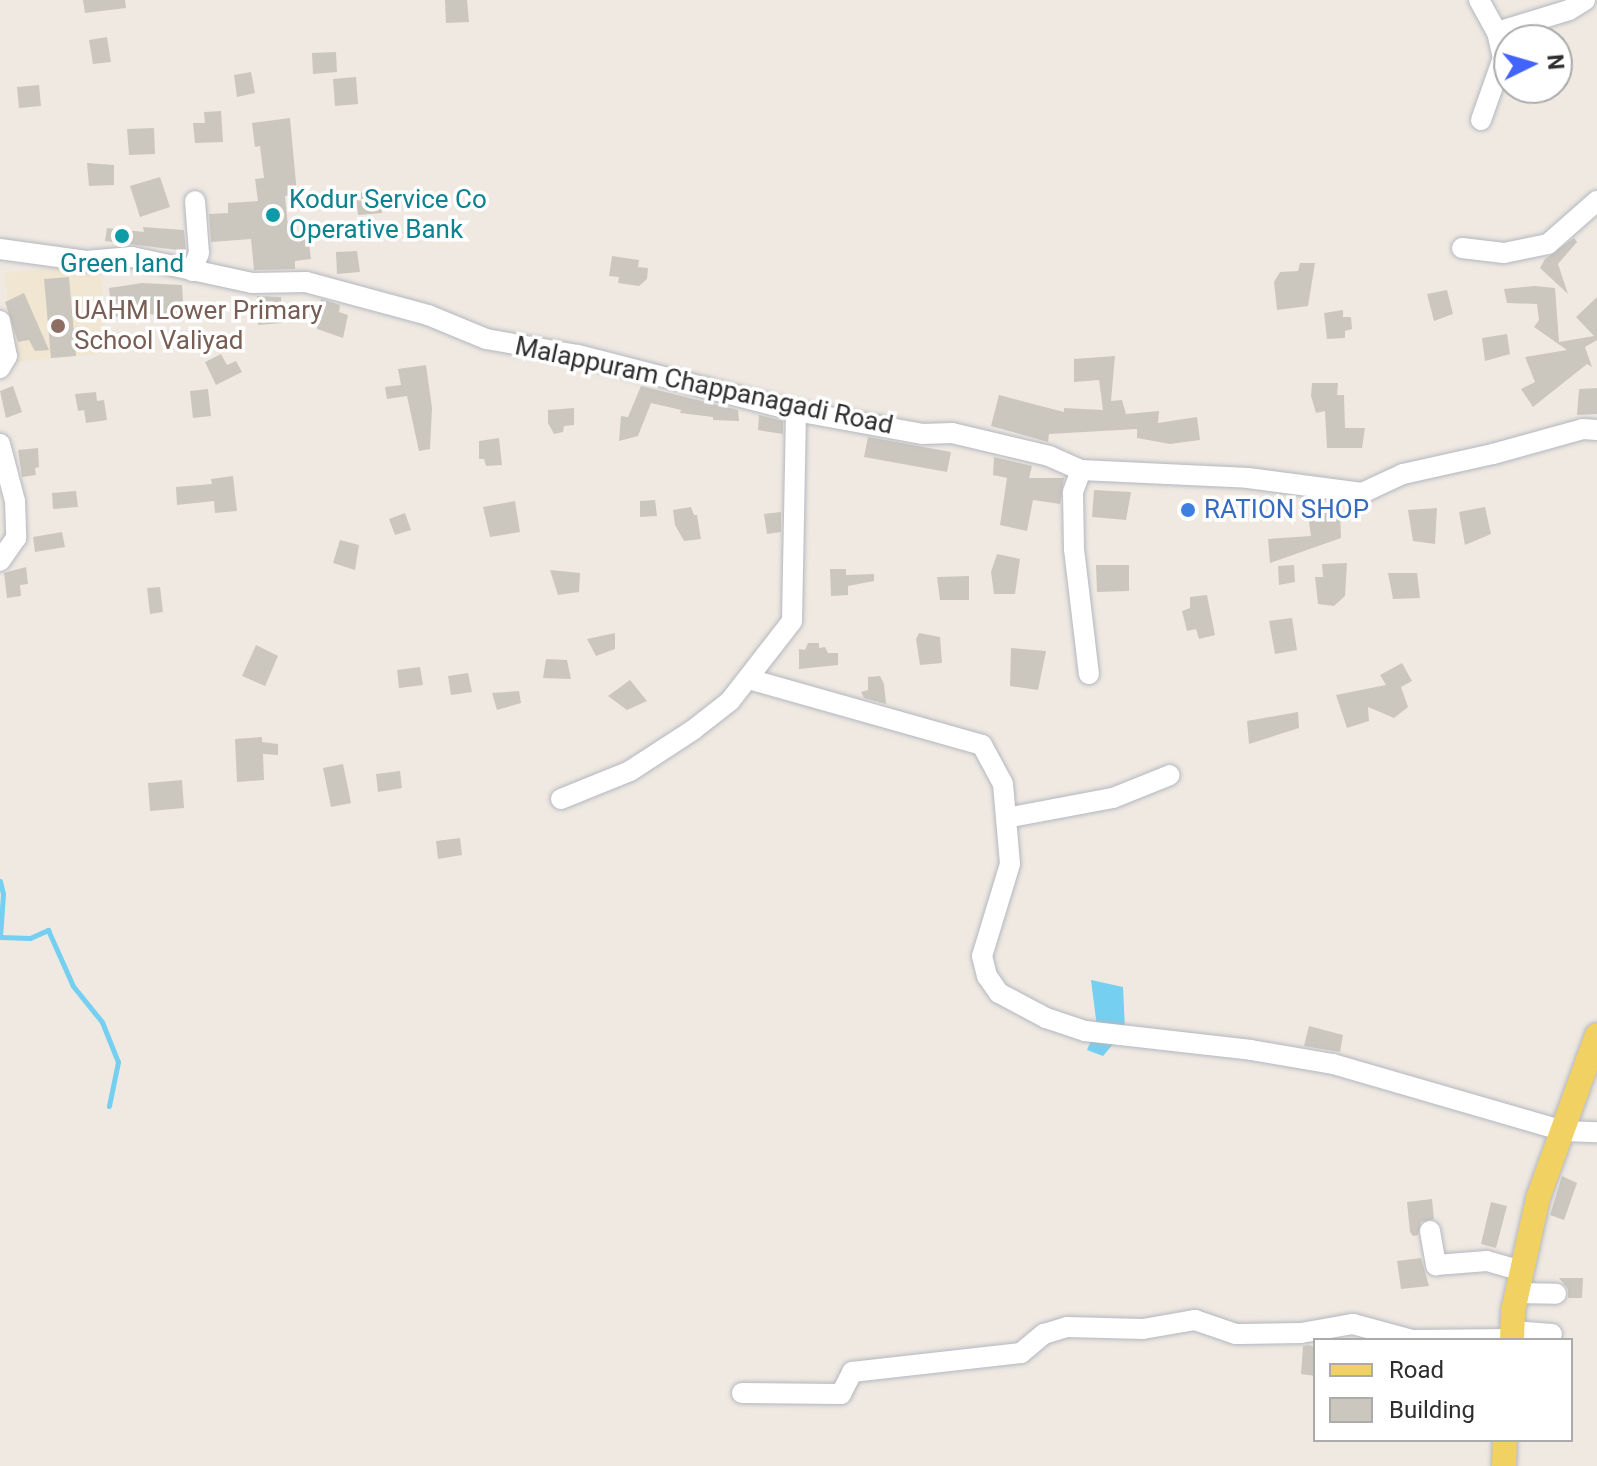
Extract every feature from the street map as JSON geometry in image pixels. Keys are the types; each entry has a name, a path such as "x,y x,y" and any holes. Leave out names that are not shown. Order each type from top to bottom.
{"main road":[{"path":"1512,1337 1538,1198 1597,1035"},
{"path":"1504,1466 1505,1442"}],"street":[{"path":"1479,0 1493,25"},
{"path":"1523,24 1569,10 1585,0"},
{"path":"1481,120 1493,86"},
{"path":"192,271 199,253 195,201"},
{"path":"1462,248 1504,253 1548,244 1585,215 1597,201"},
{"name":"Malappuram Chappanagadi Road","path":"0,249 86,261 132,257 252,283 306,282 428,315 486,339 578,355 796,411 922,434 952,433 1049,456 1081,470 1248,478 1362,493 1403,474 1583,429 1597,430"},
{"path":"0,321 7,356 0,368"},
{"path":"561,799 642,763 705,721 730,701 792,621 796,411"},
{"path":"0,444 15,501 16,538 0,561"},
{"path":"1081,470 1073,492 1074,549 1089,674"},
{"path":"749,679 982,745 1003,784 1010,864 982,956 987,976 999,993 1046,1018 1085,1031 1251,1050 1333,1064 1563,1131 1597,1132"},
{"path":"1006,818 1113,798 1170,775"},
{"path":"1430,1231 1436,1265 1487,1261 1520,1282 1556,1294"},
{"path":"742,1393 841,1394 852,1372 1021,1353 1044,1334 1067,1327 1143,1329 1195,1320 1236,1334 1301,1333 1353,1324 1405,1338"},
{"path":"1479,1338 1552,1334"}],"shaded area":[{"name":"UAHM Lower Primary School Valiyad","path":"100,264 108,353 14,362 5,273"}],"water":[{"path":"1091,980 1123,987 1125,1030 1103,1056 1087,1050 1097,1027"}],"building":[{"path":"83,0 125,0 126,8 85,13"},
{"path":"445,0 467,0 469,22 446,23"},
{"path":"107,37 111,62 93,64 89,40"},
{"path":"336,52 337,72 313,74 312,53"},
{"path":"251,72 255,93 237,97 234,75"},
{"path":"356,77 358,104 335,106 333,79"},
{"path":"39,85 41,106 19,108 17,87"},
{"path":"221,111 223,142 195,143 193,123 205,123 204,112"},
{"path":"290,118 297,194 285,196 289,237 308,235 311,259 295,261 295,269 254,270 251,239 211,242 209,214 228,213 228,203 258,201 255,179 264,178 260,146 255,147 252,123"},
{"path":"154,128 155,154 129,155 127,129"},
{"path":"87,163 114,165 114,185 89,186"},
{"path":"160,177 170,207 140,217 130,186"},
{"path":"380,191 382,213 358,215 356,193"},
{"path":"143,227 184,230 186,251 105,241 107,228 144,232"},
{"path":"1574,238 1577,242 1558,264 1568,294 1540,268 1545,259"},
{"path":"357,251 360,272 337,274 336,252"},
{"path":"612,256 639,260 638,267 648,268 647,279 639,286 618,283 619,277 609,276"},
{"path":"1300,263 1315,263 1308,306 1277,310 1274,282 1280,272 1298,271"},
{"path":"69,277 76,356 51,358 44,279"},
{"path":"142,283 182,285 184,316 141,314 112,317 109,288"},
{"path":"1555,288 1559,342 1594,336 1576,317 1597,297 1597,340 1585,347 1592,367 1587,364 1533,407 1521,389 1535,382 1525,357 1567,350 1534,327 1539,320 1537,304 1507,303 1504,289"},
{"path":"1447,290 1453,314 1434,321 1427,294"},
{"path":"24,293 49,350 35,351 29,340 18,342 5,302"},
{"path":"257,296 281,297 283,323 258,325"},
{"path":"321,299 340,305 339,312 348,315 343,338 317,329"},
{"path":"1343,310 1343,317 1351,317 1352,329 1345,331 1345,338 1327,339 1324,313"},
{"path":"1507,334 1510,354 1485,361 1482,338"},
{"path":"221,354 227,365 236,361 242,372 216,385 205,362"},
{"path":"1115,356 1111,401 1122,400 1126,414 1159,411 1158,423 1197,417 1200,440 1170,444 1137,438 1137,429 1049,434 1048,442 991,426 999,395 1064,412 1064,408 1103,410 1099,380 1074,382 1074,359"},
{"path":"426,365 432,408 430,449 419,451 407,396 387,399 385,387 401,385 398,369"},
{"path":"1312,383 1338,383 1337,395 1344,395 1345,428 1365,428 1362,448 1327,448 1325,411 1316,413 1311,396"},
{"path":"13,386 22,412 6,418 0,391"},
{"path":"641,386 738,410 739,421 713,420 713,417 680,413 681,410 651,403 638,436 619,441 621,416 628,417"},
{"path":"1597,388 1597,414 1577,415 1579,389"},
{"path":"208,389 211,416 193,418 190,391"},
{"path":"96,392 97,401 104,400 107,420 86,423 84,410 78,411 75,394"},
{"path":"574,408 574,425 564,426 563,432 554,434 548,423 548,410"},
{"path":"759,415 783,421 783,434 758,430"},
{"path":"868,437 951,452 947,472 864,457"},
{"path":"499,438 502,465 486,466 484,459 479,459 479,441"},
{"path":"38,448 39,467 35,468 36,475 22,477 18,450"},
{"path":"994,457 1032,466 1029,478 1064,478 1060,504 1033,500 1027,531 1000,525 1007,478 993,475"},
{"path":"233,476 237,511 215,513 214,501 177,505 176,487 212,484 211,479"},
{"path":"1094,490 1131,492 1126,520 1092,517"},
{"path":"76,491 78,507 53,509 52,493"},
{"path":"655,500 657,516 640,517 640,501"},
{"path":"515,501 520,532 490,537 483,507"},
{"path":"691,507 697,515 701,539 684,541 675,525 673,510"},
{"path":"1485,507 1491,534 1465,545 1459,512"},
{"path":"1437,508 1435,544 1413,541 1408,510"},
{"path":"1340,511 1341,538 1270,563 1268,539 1311,536 1308,515"},
{"path":"781,512 781,532 767,534 764,514"},
{"path":"405,513 411,530 395,535 389,519"},
{"path":"62,532 65,547 35,552 33,537"},
{"path":"340,540 359,545 355,570 333,563"},
{"path":"997,554 1020,559 1015,594 994,594 991,572"},
{"path":"1347,563 1345,596 1334,606 1318,604 1315,577 1323,577 1322,564"},
{"path":"1096,565 1129,565 1129,591 1097,592"},
{"path":"1294,565 1295,582 1279,585 1278,566"},
{"path":"26,567 28,584 20,585 21,596 7,598 4,573"},
{"path":"830,569 846,569 846,575 874,574 874,581 848,586 848,595 831,596"},
{"path":"550,570 580,573 579,592 558,595"},
{"path":"1388,573 1417,573 1420,598 1393,599"},
{"path":"969,576 969,600 940,600 937,577"},
{"path":"160,587 163,612 150,614 147,588"},
{"path":"1207,595 1215,635 1199,639 1196,629 1187,631 1182,611 1190,608 1190,597"},
{"path":"1292,618 1297,650 1275,654 1269,621"},
{"path":"615,633 615,649 596,656 587,639"},
{"path":"919,633 940,637 942,663 920,665 916,639"},
{"path":"808,643 819,643 819,648 825,647 828,653 838,653 838,665 799,669 799,649 805,650"},
{"path":"256,645 278,656 265,686 242,676"},
{"path":"1011,648 1046,651 1038,690 1010,686"},
{"path":"546,659 567,660 571,679 543,678"},
{"path":"1402,663 1412,681 1401,687 1408,707 1394,718 1368,707 1369,721 1347,728 1336,695 1386,685 1380,675"},
{"path":"420,667 423,685 399,688 397,670"},
{"path":"468,673 472,692 451,695 448,676"},
{"path":"880,676 886,704 864,698 861,692 868,690 868,677"},
{"path":"630,680 647,701 627,710 608,696"},
{"path":"519,691 521,703 497,710 492,693"},
{"path":"1298,712 1299,728 1249,744 1247,721"},
{"path":"262,737 262,742 278,744 278,755 263,754 264,780 237,782 235,739"},
{"path":"343,764 351,803 331,807 323,768"},
{"path":"400,771 402,788 378,792 376,774"},
{"path":"182,780 184,808 150,811 148,783"},
{"path":"460,838 462,855 438,859 436,841"},
{"path":"1309,1026 1343,1035 1340,1052 1304,1046"},
{"path":"1562,1176 1577,1183 1564,1220 1550,1215"},
{"path":"1432,1199 1434,1219 1421,1222 1418,1235 1413,1236 1407,1202"},
{"path":"1491,1202 1507,1206 1496,1248 1481,1244"},
{"path":"1421,1258 1429,1286 1401,1289 1397,1261"},
{"path":"1559,1278 1583,1278 1582,1298 1568,1298 1568,1289"},
{"path":"1303,1346 1313,1346 1313,1376 1301,1374"}],"waterway":[{"path":"0,881 3,894 0,937"},
{"path":"0,937 30,938 48,930 73,986 102,1022 118,1062 109,1106"}],"place":[{"name":"Kodur Service Co Operative Bank","path":"273,215"},
{"name":"Green land","path":"122,236"},
{"name":"UAHM Lower Primary School Valiyad","path":"58,326"},
{"name":"RATION SHOP","path":"1188,510"}]}
